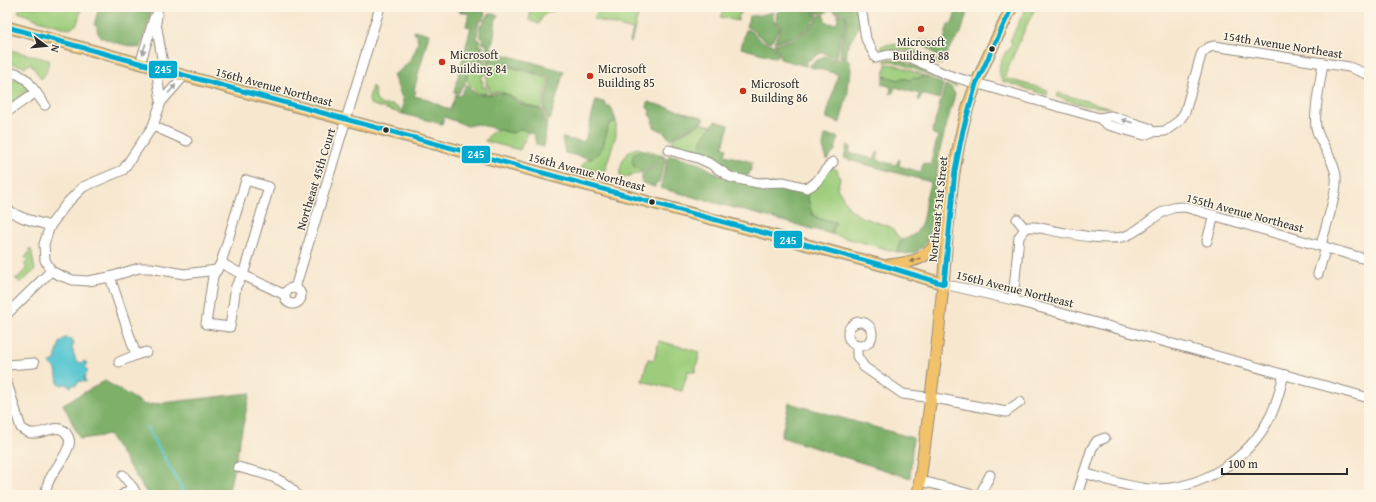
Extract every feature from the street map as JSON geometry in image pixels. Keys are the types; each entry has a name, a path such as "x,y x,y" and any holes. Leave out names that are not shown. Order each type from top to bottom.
{"main road":[{"name":"Northeast 51st Street","path":"918,495 944,284 949,222 958,150 968,108 976,84 1012,7"},
{"name":"156th Avenue Northeast","path":"7,27 885,266 944,284"},
{"path":"885,266 909,262 923,257 933,248 949,222"}],"street":[{"path":"140,64 158,7"},
{"path":"158,7 156,23 160,69 160,102 153,126 123,170 83,188 67,203 50,226 44,244 45,260 51,271 73,280 88,281 110,277 139,268 150,268 184,274 219,266 285,295 290,289 295,288"},
{"name":"Northeast 45th Court","path":"285,295 289,304 297,304 301,300 301,294 295,288 380,7"},
{"name":"154th Avenue Northeast","path":"861,7 866,39 872,53 876,58 888,55 910,57 945,74 976,84 1099,118 1111,116 1149,128 1151,132 1164,131 1179,121 1185,112 1201,55 1203,51 1209,47 1214,46 1349,67 1369,75"},
{"path":"1318,274 1335,191 1336,177 1333,166 1316,130 1315,120 1323,63"},
{"path":"7,76 16,73 27,80 45,105"},
{"path":"160,102 184,76"},
{"path":"7,112 36,92"},
{"path":"153,126 187,141"},
{"path":"669,150 698,158 730,176 743,180 758,183 784,182 807,188 817,181 826,167 832,162"},
{"path":"246,180 269,187 242,275 236,286 230,327 206,324 213,276 219,266 246,180"},
{"name":"155th Avenue Northeast","path":"1025,229 1028,227 1035,227 1105,238 1117,238 1128,235 1163,212 1173,208 1185,207 1369,260"},
{"path":"7,209 26,220 50,226"},
{"path":"1207,241 1214,215"},
{"path":"1012,300 1019,237 1025,229 1017,219"},
{"path":"7,314 51,271"},
{"path":"110,277 136,355"},
{"name":"156th Avenue Northeast","path":"944,284 1012,300 1369,398"},
{"path":"857,347 857,356 868,370 903,394 930,397 1006,412 1020,402"},
{"path":"119,362 146,352"},
{"path":"7,365 34,363"},
{"path":"1084,473 1121,484 1150,489 1196,482 1218,472 1243,453 1261,433 1271,414 1284,374"},
{"path":"7,383 21,428 30,433 57,428 62,430 67,435 69,440 67,451 46,486 47,495"},
{"path":"1078,495 1092,448 1097,441 1105,438"},
{"path":"238,467 283,481 293,489 297,495"},
{"path":"122,495 135,492 123,475"},
{"path":"980,495 990,475"},
{"path":"919,482 930,483 974,495"}],"green space":[{"path":"20,7 82,7 77,24 70,29 41,21 18,12"},
{"path":"99,7 153,7 141,47 138,48 117,43 99,35 97,32 97,26 94,25"},
{"path":"460,7 485,12 483,20 480,20 480,23 478,23 477,40 481,40 480,46 484,47 483,52 487,53 486,59 474,61 471,64 464,86 462,86 459,93 454,92 471,27 466,26 469,14 459,11"},
{"path":"530,7 569,7 547,13 541,19 539,24 529,20"},
{"path":"601,7 640,7 631,43 633,30 593,19"},
{"path":"726,7 744,9 738,17 738,21 720,17"},
{"path":"788,7 812,7 814,10 813,14 818,15 809,28 791,38 774,42 780,31 781,24 776,22 777,12"},
{"path":"813,7 856,7 859,27 846,49 847,56 840,57 841,42 847,23 844,13 840,11 837,13 831,9 825,13 815,13"},
{"path":"1026,7 1036,7 1004,78 1048,90 1047,95 1002,81 999,72 1001,62 1006,51 1009,51 1012,42 1010,41"},
{"path":"957,9 968,9 961,33 949,49 944,61 926,47 918,45 919,40 943,45 948,24 952,24"},
{"path":"774,12 773,20 779,25 779,30 771,42 764,40 747,27 749,16"},
{"path":"489,13 498,15 498,18 496,18 491,49 495,50 495,52 564,71 550,120 545,119 546,110 543,109 551,77 488,60 489,50 486,50 487,44 483,44 483,38 480,37 480,25 482,25 485,19 487,19"},
{"path":"840,13 846,18 846,26 839,43 837,57 829,56 823,52 807,61 806,66 780,59 780,55 774,44 791,40 810,29 820,15 824,15 825,20 828,23 835,24 838,20 838,14"},
{"path":"746,29 763,42 772,44 778,54 777,58 741,48"},
{"path":"415,30 429,34 414,90 416,91 414,96 426,99 450,110 456,94 460,96 467,84 472,91 477,94 506,94 521,104 544,111 543,121 547,121 544,147 536,145 534,134 521,129 512,133 477,124 467,126 444,117 442,124 403,114 403,100 393,75 405,66 413,55 418,41 414,33"},
{"path":"892,44 909,48 942,62 941,65 904,50 882,52 881,46"},
{"path":"7,49 49,60 46,73 41,79 31,64 24,67 7,62"},
{"path":"824,56 832,59 847,58 850,64 851,73 847,88 848,92 840,123 826,118 838,74 810,67 811,64"},
{"path":"885,60 900,60 954,83 957,87 900,63 891,61 885,62"},
{"path":"480,61 486,61 485,75 482,75 481,80 483,81 482,87 487,87 486,94 479,93 474,90 467,79 470,68"},
{"path":"488,61 549,78 541,109 524,104 503,93 489,93 489,86 486,85"},
{"path":"886,64 896,65 925,76 910,80 902,78 899,80 884,76"},
{"path":"884,76 899,80 902,78 910,80 913,77 918,79 925,76 943,84 939,99 922,94 919,101 919,94 895,87 893,93 890,94 891,87 882,84"},
{"path":"16,79 24,83 28,90 12,103 7,102 7,92 9,86"},
{"path":"945,85 951,87 955,94 940,149 929,235 927,241 921,249 908,254 897,252 901,240 909,238 914,234 921,224 926,196 931,182 844,158 847,145 851,147 849,153 874,159 877,152 879,153 877,160 896,165 899,159 899,166 921,172 923,163 930,165 938,136 932,133"},
{"path":"372,86 374,88 376,100 382,105 393,105 403,111 403,114 370,104 369,99"},
{"path":"1058,93 1111,108 1086,106 1057,97"},
{"path":"596,100 606,103 605,104 608,107 611,107 616,121 609,124 602,149 592,159 565,153 562,138 583,142 586,138"},
{"path":"648,102 702,117 704,120 670,139 662,131 654,127 651,115 649,115 650,110 647,108"},
{"path":"616,121 616,135 605,170 600,172 581,167 585,161 592,159 602,149 609,124"},
{"path":"715,121 729,125 723,147 727,148 725,155 752,162 748,176 732,172 702,154 702,140"},
{"path":"701,123 712,126 701,142 702,154 672,145 673,139"},
{"path":"498,129 512,133 521,129 528,131 520,150 485,141 490,134"},
{"path":"825,135 837,137 838,139 835,151 827,160 823,147"},
{"path":"637,148 653,152 653,155 641,151 635,167 642,172 622,178 620,176 620,172 626,155"},
{"path":"641,151 652,155 653,152 664,155 651,167 642,172 634,167 632,160 634,153"},
{"path":"671,155 695,161 728,180 781,185 806,191 812,214 819,219 836,222 831,234 660,188 668,157"},
{"path":"664,157 666,157 659,182 655,184 655,187 642,183 642,174 652,168"},
{"path":"832,167 837,170 840,179 837,188 849,208 861,217 891,227 901,240 897,252 831,234 834,230 829,220 817,218 814,215 810,208 806,191"},
{"path":"28,249 31,249 35,270 21,283 15,278 18,278 27,267 24,265 28,261 25,258 30,251"},
{"path":"659,341 700,352 695,372 688,371 682,391 642,381 648,359 654,360"},
{"path":"105,381 145,405 250,393 228,495 148,495 109,435 80,439 63,404"},
{"path":"789,403 913,438 910,478 781,437"}],"water":[{"path":"65,338 72,339 74,343 72,348 76,361 81,363 85,361 87,364 85,367 88,371 84,378 86,382 79,381 77,385 73,385 71,387 58,383 56,369 50,364 55,360 60,342"}],"waterway":[{"path":"147,428 181,487 184,495"}],"transit line":[{"name":"245","path":"944,284 955,170 963,130 976,84 1012,7"},
{"name":"245","path":"7,27 885,266 944,284"}],"place":[{"name":"Microsoft Building 88","path":"921,29"},
{"name":"Microsoft Building 84","path":"442,62"},
{"name":"Microsoft Building 85","path":"590,76"},
{"name":"Microsoft Building 86","path":"743,91"}]}
